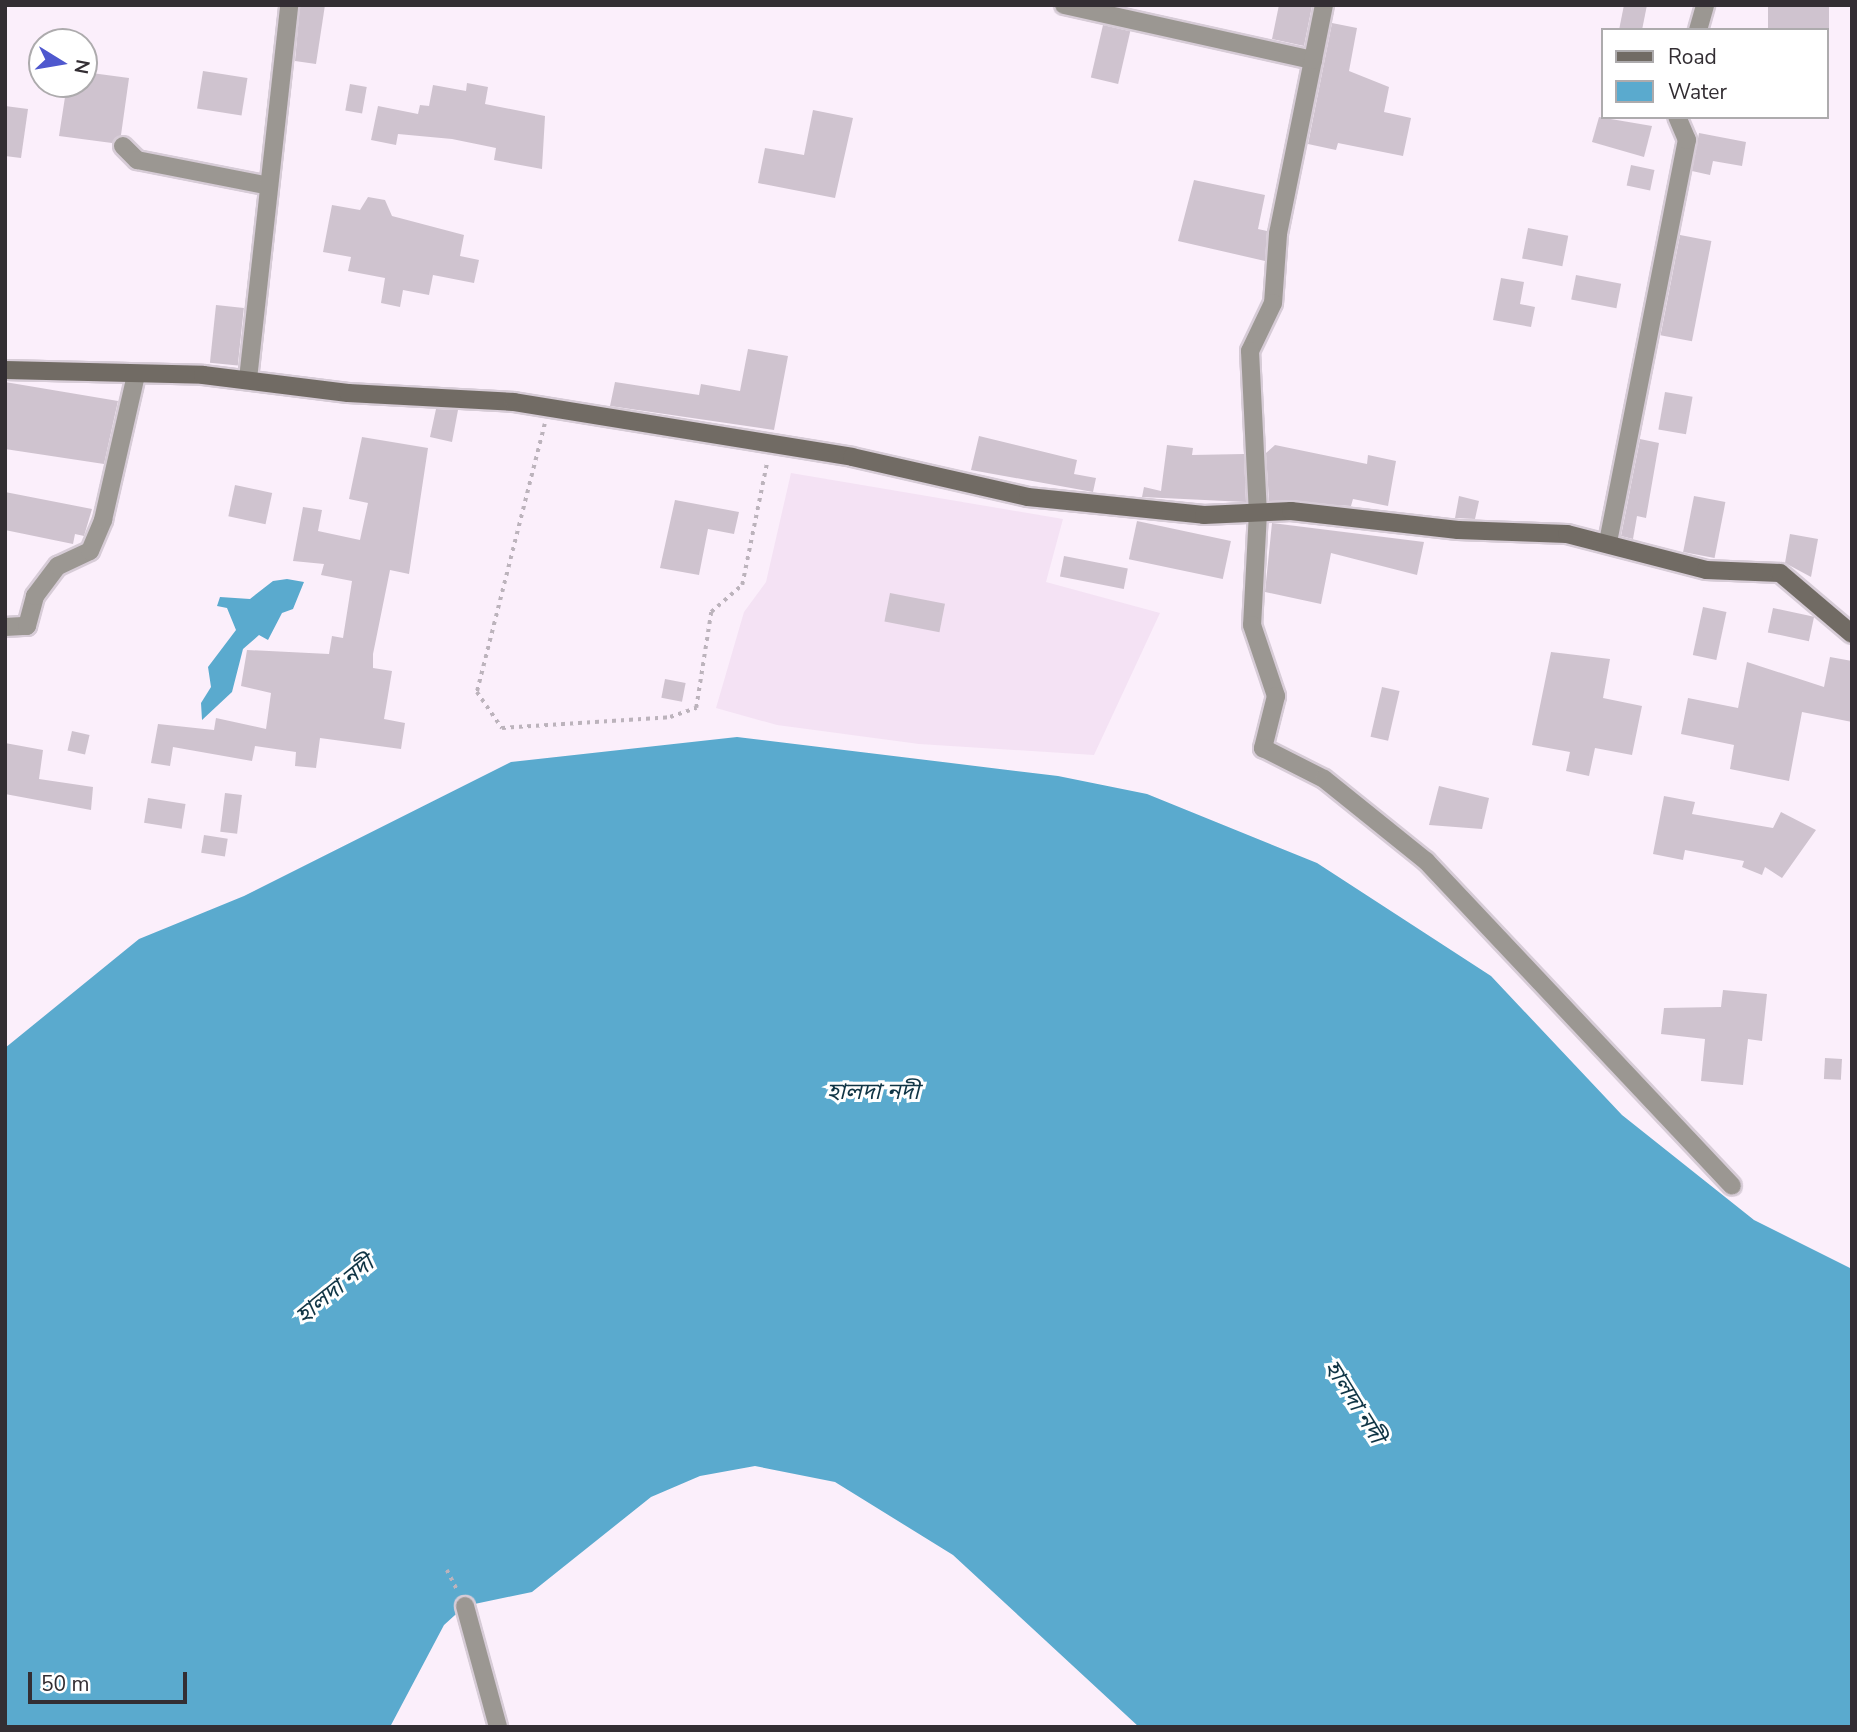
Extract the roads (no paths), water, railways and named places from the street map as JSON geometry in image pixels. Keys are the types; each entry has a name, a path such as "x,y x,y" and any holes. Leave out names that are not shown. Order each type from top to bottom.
{"street":[{"path":"248,379 265,185 289,5"},
{"path":"1064,5 1313,60"},
{"path":"1324,5 1278,234 1273,303 1250,351 1258,512 1252,625 1276,696 1263,748 1324,779 1426,861 1732,1186"},
{"path":"1699,28 1705,5"},
{"path":"1608,542 1687,141 1678,119"},
{"path":"123,146 137,160 265,185"},
{"path":"5,370 248,379 545,408 771,447 852,457 1028,497 1204,515 1258,512 1608,542 1706,570 1780,573 1852,635"},
{"path":"5,627 27,626 35,596 58,566 90,551 103,520 136,375"},
{"path":"465,1606 498,1727"}],"water":[{"path":"287,579 304,582 293,609 282,613 268,640 259,635 243,649 232,692 202,720 201,703 211,687 208,667 236,630 227,608 217,606 220,597 250,599 273,581"},
{"name":"হালদা নদী","path":"737,737 1058,776 1147,794 1317,863 1491,976 1622,1115 1754,1220 1852,1269 1852,1727 1139,1727 953,1555 835,1482 755,1466 700,1476 651,1497 532,1592 465,1606 444,1625 390,1727 5,1727 5,1048 139,939 244,896 511,762"}]}
